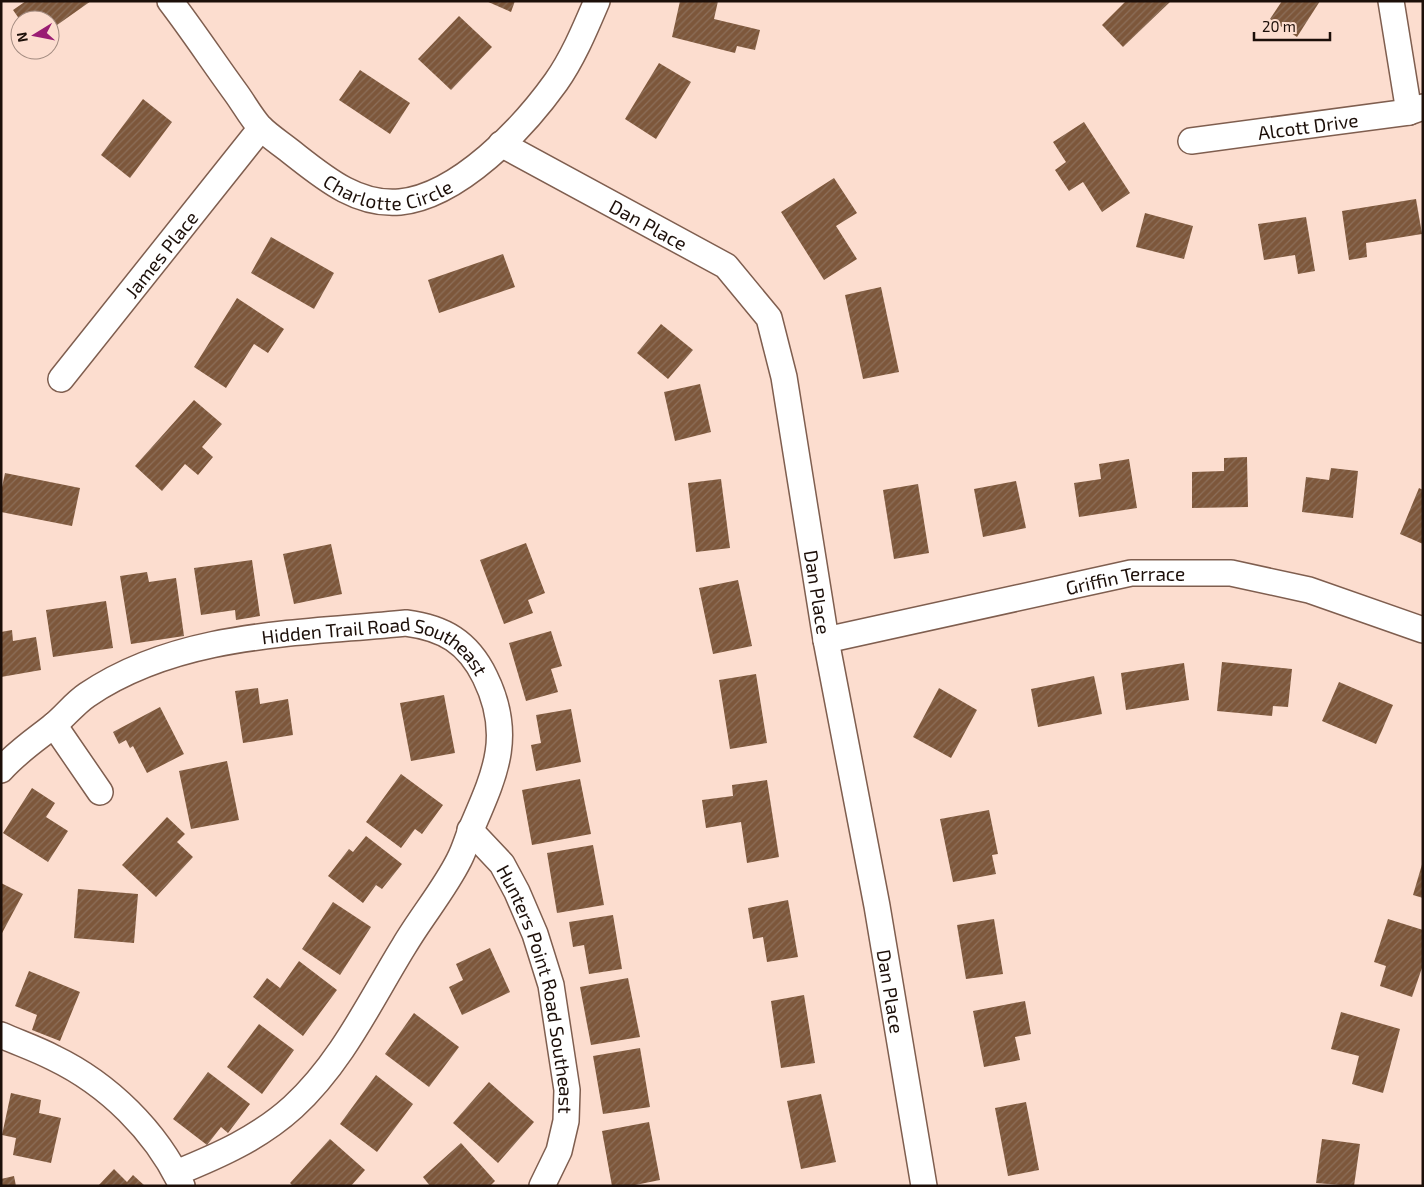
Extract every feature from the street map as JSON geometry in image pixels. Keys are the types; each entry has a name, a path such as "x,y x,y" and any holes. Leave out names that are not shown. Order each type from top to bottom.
{"street":[{"name":"Charlotte Circle","path":"170,1 261,128 325,178 345,191 372,200 400,202 428,195 448,185 501,144 526,119 556,81 584,32 597,1"},
{"path":"1391,1 1416,110"},
{"name":"Alcott Drive","path":"1191,141 1416,110"},
{"name":"James Place","path":"61,379 261,128"},
{"name":"Dan Place","path":"501,144 726,266 769,318 784,377 826,640 876,906 924,1186"},
{"name":"Griffin Terrace","path":"826,640 1131,574 1231,572 1309,590 1423,630"},
{"name":"Hidden Trail Road Southeast","path":"5,757 54,725 86,696 130,671 176,653 235,640 406,623 427,626 454,639 466,648 480,667 492,692 499,721 499,751 493,777 470,830 460,860 405,943 334,1062 293,1107 259,1134 179,1179"},
{"path":"54,725 100,792"},
{"name":"Hunters Point Road Southeast","path":"470,830 502,864 517,892 535,934 551,985 567,1090 566,1121 559,1151 542,1186"},
{"path":"1,1035 54,1058 92,1080 122,1105 149,1134 179,1179"}],"building":[{"path":"26,1 91,1 60,23 60,10 13,10"},
{"path":"486,1 515,1 511,12"},
{"path":"680,1 718,1 714,19 760,30 755,50 737,46 735,53 672,37"},
{"path":"1126,1 1171,1 1123,47 1102,25"},
{"path":"1282,1 1320,1 1297,37 1270,19"},
{"path":"459,16 492,47 451,90 418,59"},
{"path":"659,63 691,82 656,139 625,119"},
{"path":"360,70 410,103 390,134 339,100"},
{"path":"143,99 172,122 130,178 101,155"},
{"path":"1084,122 1130,193 1102,212 1083,182 1069,191 1055,170 1066,162 1053,142"},
{"path":"834,178 857,213 836,226 857,259 824,280 781,212"},
{"path":"1416,199 1422,234 1366,243 1367,257 1349,260 1342,211"},
{"path":"1145,213 1193,226 1184,259 1136,247"},
{"path":"1306,217 1315,271 1298,274 1295,255 1264,260 1258,224"},
{"path":"271,237 334,273 314,309 251,273"},
{"path":"503,254 515,287 439,313 428,280"},
{"path":"881,287 899,372 863,379 845,295"},
{"path":"237,298 284,329 268,353 254,344 226,388 194,367"},
{"path":"661,324 693,350 668,379 637,353"},
{"path":"700,384 711,432 675,441 664,392"},
{"path":"194,400 222,424 202,447 213,457 198,475 185,464 162,491 135,466"},
{"path":"1247,457 1248,507 1192,508 1192,472 1224,471 1224,458"},
{"path":"1129,459 1137,508 1079,517 1074,483 1101,479 1099,464"},
{"path":"1331,468 1358,471 1353,518 1302,512 1306,477 1329,480"},
{"path":"5,473 80,488 72,526 1,512 1,492"},
{"path":"721,479 730,548 696,552 688,483"},
{"path":"1016,481 1026,528 983,537 974,489"},
{"path":"918,484 929,553 894,559 883,490"},
{"path":"1419,488 1423,490 1423,544 1400,534"},
{"path":"526,543 545,593 528,600 533,613 504,624 480,560"},
{"path":"331,544 342,594 294,604 283,554"},
{"path":"252,560 260,616 236,620 235,610 201,615 194,568"},
{"path":"147,572 149,582 176,578 184,636 131,644 120,576"},
{"path":"738,580 752,646 713,654 699,588"},
{"path":"106,601 113,648 53,657 46,610"},
{"path":"12,630 13,641 36,637 41,670 1,677 1,632"},
{"path":"551,631 562,666 551,669 558,692 526,701 509,643"},
{"path":"1222,662 1292,669 1288,707 1273,706 1272,716 1217,711"},
{"path":"1184,663 1189,700 1126,710 1121,673"},
{"path":"756,674 767,743 730,749 719,680"},
{"path":"1094,676 1102,714 1038,727 1031,689"},
{"path":"1339,682 1393,705 1376,744 1322,721"},
{"path":"258,688 260,704 288,699 293,735 243,743 235,691"},
{"path":"939,688 977,710 951,758 913,737"},
{"path":"444,695 455,753 411,761 400,703"},
{"path":"160,707 184,754 147,773 133,746 130,748 126,740 119,744 113,732"},
{"path":"571,709 581,762 536,771 531,745 541,743 536,715"},
{"path":"227,761 239,820 191,829 179,771"},
{"path":"401,774 443,805 422,834 415,829 401,848 366,822"},
{"path":"580,779 591,834 532,845 522,790"},
{"path":"767,780 779,857 747,863 741,822 706,828 702,800 733,796 732,785"},
{"path":"32,788 55,803 46,817 68,831 48,862 3,833"},
{"path":"989,810 998,854 992,855 996,874 953,882 940,819"},
{"path":"167,817 185,834 177,842 193,857 156,897 122,865"},
{"path":"366,836 402,864 382,889 376,885 363,903 328,876 349,849 353,852"},
{"path":"593,845 604,905 557,913 547,853"},
{"path":"1423,861 1423,898 1413,895"},
{"path":"1,883 23,894 1,935"},
{"path":"78,889 138,894 134,943 74,938"},
{"path":"788,900 798,957 767,962 763,937 753,939 748,908"},
{"path":"333,902 371,927 340,975 302,949"},
{"path":"613,915 622,969 589,974 584,945 573,947 569,922"},
{"path":"994,919 1003,974 966,979 957,925"},
{"path":"1388,919 1423,930 1423,965 1412,997 1380,986 1386,966 1374,962"},
{"path":"490,948 510,992 462,1015 449,987 463,980 456,964"},
{"path":"299,961 337,990 303,1036 253,997 267,978 280,988"},
{"path":"29,971 80,992 60,1041 32,1030 37,1015 15,1006"},
{"path":"628,978 640,1037 591,1045 580,987"},
{"path":"804,995 815,1063 781,1068 771,1001"},
{"path":"1025,1001 1031,1034 1015,1037 1020,1060 984,1067 973,1011"},
{"path":"1341,1012 1400,1029 1383,1093 1352,1084 1359,1056 1331,1049"},
{"path":"414,1013 459,1047 429,1087 385,1054"},
{"path":"259,1024 294,1050 262,1094 227,1067"},
{"path":"640,1048 650,1107 603,1114 593,1056"},
{"path":"208,1072 250,1104 228,1133 221,1127 207,1145 173,1119"},
{"path":"376,1075 413,1104 377,1152 340,1124"},
{"path":"489,1082 534,1122 498,1163 453,1123"},
{"path":"11,1093 41,1100 39,1113 61,1118 51,1163 13,1155 16,1138 2,1135"},
{"path":"821,1094 836,1162 801,1169 787,1101"},
{"path":"1026,1102 1039,1170 1008,1176 995,1108"},
{"path":"649,1122 660,1180 630,1186 612,1186 602,1131"},
{"path":"330,1139 365,1170 351,1186 293,1186 290,1183"},
{"path":"1322,1139 1360,1144 1354,1186 1316,1183"},
{"path":"461,1143 495,1181 490,1186 430,1186 423,1177"},
{"path":"114,1169 127,1182 133,1175 145,1186 98,1186"},
{"path":"14,1176 16,1186 1,1186 1,1179"}]}
